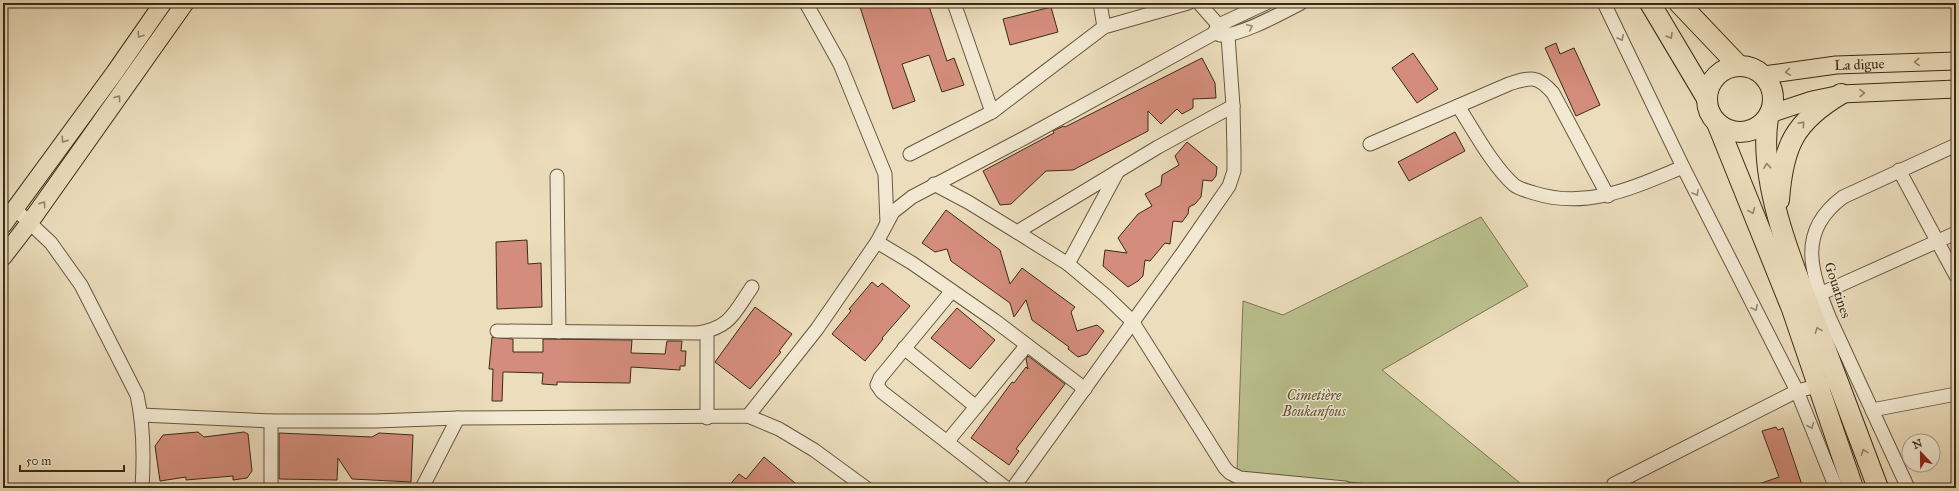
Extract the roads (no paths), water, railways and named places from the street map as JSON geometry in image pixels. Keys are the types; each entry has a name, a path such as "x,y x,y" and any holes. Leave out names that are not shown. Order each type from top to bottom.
{"highway":[{"path":"1650,3 1706,97 1709,111 1717,123 1792,309 1853,488"},
{"path":"1679,3 1738,65"},
{"path":"1706,97 1713,79 1720,72 1738,65 1752,68 1764,75 1768,80 1773,94 1773,107 1769,116 1765,137 1767,170 1778,214 1803,292 1878,488"},
{"path":"1778,214 1783,170 1793,137 1807,118 1841,94"},
{"path":"1717,123 1726,130 1738,132 1749,131 1760,126 1769,116"}],"main road":[{"path":"3,224 115,72 163,3"},
{"path":"3,257 30,222 185,3"},
{"name":"La digue","path":"1764,75 1836,65 1956,60"},
{"path":"1769,116 1812,100 1841,94 1956,89"}],"street":[{"path":"806,3 840,64 885,174 887,223"},
{"path":"954,3 992,112"},
{"path":"1100,3 1104,27"},
{"path":"910,154 992,112 1104,27 1188,3"},
{"path":"1198,3 1216,30 1228,36"},
{"path":"748,416 817,329 877,242 893,212 912,196 1028,136 1266,3"},
{"path":"1228,36 1301,3"},
{"path":"1604,3 1683,167 1797,391 1836,488"},
{"path":"1013,488 1085,390 1132,321 1184,251 1229,186 1234,172 1233,106 1228,36"},
{"path":"1370,144 1521,80 1530,79 1543,81 1553,93 1608,196"},
{"path":"1017,232 1119,170 1233,106"},
{"path":"1458,106 1501,171 1515,187 1549,197 1589,198 1608,196 1683,167"},
{"name":"Gouatines","path":"1908,488 1830,319 1820,294 1812,266 1812,236 1823,215 1843,196 1956,145"},
{"path":"1068,264 1119,170"},
{"path":"1899,170 1956,276"},
{"path":"558,176 559,332"},
{"path":"934,184 968,202 1068,264 1105,295 1132,321 1225,468 1230,473 1240,478 1345,488"},
{"path":"15,209 51,243 81,285 137,395 141,414 142,488"},
{"path":"1820,294 1956,233"},
{"path":"877,242 912,263 1027,345 1085,390"},
{"path":"497,331 698,333 714,330 728,322 752,287"},
{"path":"951,292 880,378 877,385 882,392 1006,488"},
{"path":"707,331 707,418"},
{"path":"947,442 975,406 1027,345"},
{"path":"904,348 975,406"},
{"path":"1611,487 1797,391 1837,381"},
{"path":"1872,410 1956,394"},
{"path":"141,414 271,421 375,421 458,418 707,418 748,416 779,429 814,450 866,488"},
{"path":"422,488 458,418"},
{"path":"271,421 271,488"}],"park label":[{"name":"Cimetière Boukanfous","path":"1314,404"}]}
